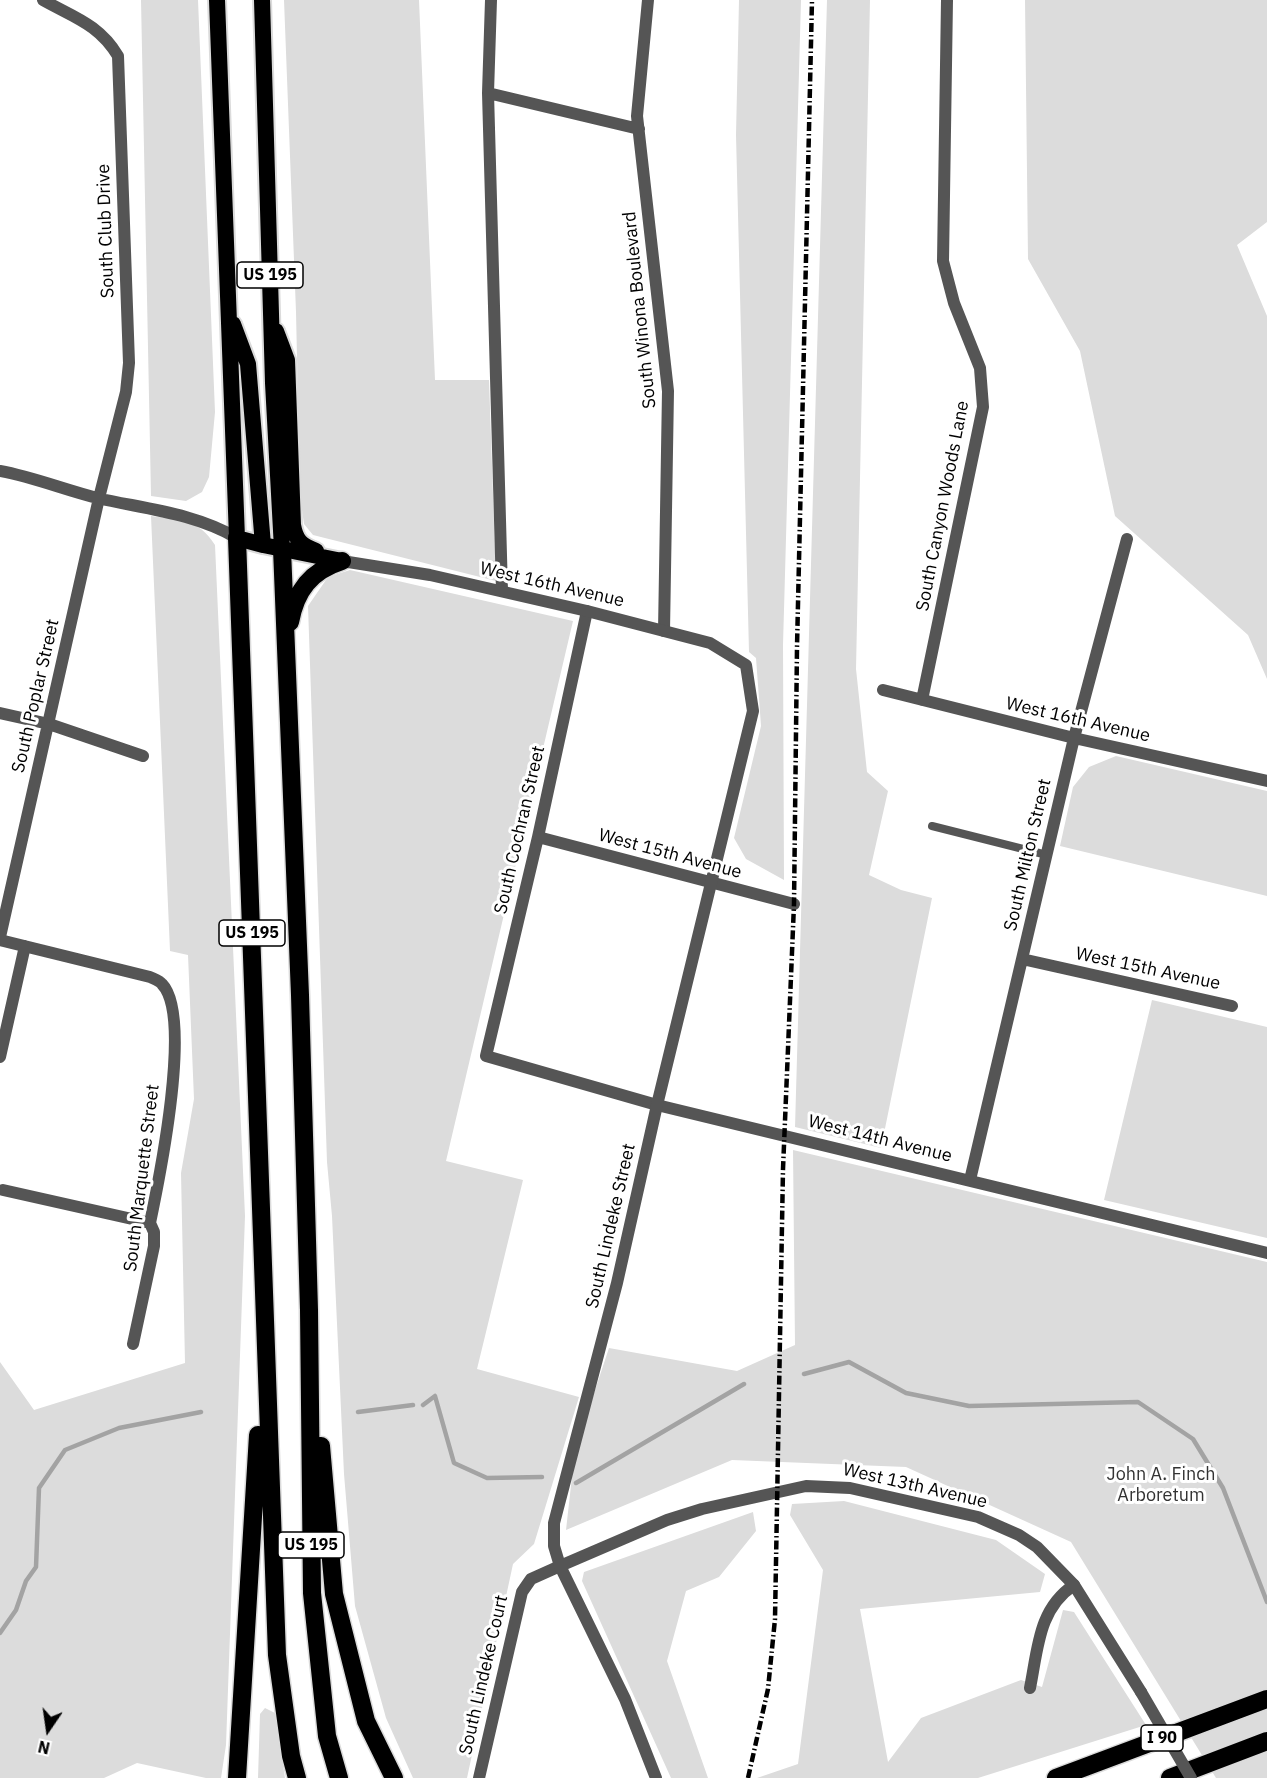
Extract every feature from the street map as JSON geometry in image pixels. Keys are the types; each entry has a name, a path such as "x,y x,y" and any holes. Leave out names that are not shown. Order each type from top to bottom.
{"highway":[{"name":"US 195","path":"217,0 277,1655 291,1756 297,1778"},
{"name":"US 195","path":"262,0 271,319 300,995 309,1310 312,1593 327,1736 339,1778"},
{"path":"229,315 248,364 263,545"},
{"path":"271,319 287,360 295,538 302,546 342,561"},
{"path":"237,538 342,561"},
{"path":"286,641 298,592 313,573 342,561"},
{"path":"309,1310 334,1594 366,1721 394,1778"},
{"name":"US 195","path":"237,1778 264,1329"},
{"name":"I 90","path":"1056,1778 1267,1699"},
{"name":"I 90","path":"1170,1778 1267,1742"}],"street":[{"name":"South Club Drive","path":"43,0 96,28 108,39 118,56 129,363 126,392 99,498"},
{"path":"491,0 488,93 502,591"},
{"name":"South Winona Boulevard","path":"648,0 638,95 639,129 668,391 664,631"},
{"name":"South Canyon Woods Lane","path":"922,700 983,407 980,368 954,303 943,261 947,0"},
{"path":"488,93 639,129"},
{"path":"0,471 99,498 205,522 237,538"},
{"name":"South Poplar Street","path":"0,938 99,498"},
{"name":"South Milton Street","path":"970,1180 1074,738 1127,539"},
{"name":"West 16th Avenue","path":"342,561 430,575 587,611 710,643 746,665"},
{"name":"South Cochran Street","path":"486,1056 538,837 587,611"},
{"name":"South Lindeke Street","path":"656,1778 625,1699 560,1566 554,1545 554,1523 612,1303 657,1105 753,711 746,665"},
{"name":"West 16th Avenue","path":"883,690 1074,738 1267,781"},
{"path":"0,713 49,724 143,756"},
{"name":"West 15th Avenue","path":"538,837 794,904"},
{"path":"0,938 25,946 0,1057"},
{"name":"South Marquette Street","path":"25,946 160,982 168,993 172,1009 170,1119 150,1223 154,1232 154,1246 133,1344"},
{"name":"West 15th Avenue","path":"1022,959 1232,1006"},
{"name":"West 14th Avenue","path":"486,1056 657,1105 1267,1253"},
{"path":"3,1190 150,1223"},
{"name":"West 13th Avenue","path":"560,1566 667,1520 702,1509 759,1494 822,1485 850,1488 946,1510 998,1525 1037,1547 1055,1562 1074,1585 1141,1692 1191,1778"},
{"name":"South Lindeke Court","path":"479,1778 522,1592 531,1579 560,1566"},
{"path":"1030,1688 1047,1612 1055,1599 1074,1585"}],"lane":[{"path":"932,826 1047,855"}],"green space":[{"path":"141,0 198,0 215,412 209,477 202,492 186,501 151,496"},
{"path":"284,0 419,0 435,380 489,380 496,581 313,535 304,524 300,496 296,312"},
{"path":"739,0 801,0 783,645 784,880 746,859 734,838 761,726 756,658 749,652 736,135"},
{"path":"827,0 870,0 856,669 867,772 888,791 869,875 901,890 932,898 881,1148 795,1127"},
{"path":"1025,0 1267,0 1267,222 1237,245 1267,316 1267,679 1248,635 1115,516 1080,351 1028,259"},
{"path":"151,516 180,520 195,525 209,536 215,545 245,1216 226,1745 221,1778 206,1778 137,1763 104,1778 0,1778 0,1362 34,1410 185,1363 181,1173 194,1099 188,955 170,951"},
{"path":"350,570 573,621 446,1161 523,1180 477,1369 579,1397 534,1544 513,1564 467,1778 413,1778 386,1718 355,1606 344,1474 332,1216 327,1162 308,606 328,577"},
{"path":"1116,756 1267,791 1267,896 1060,846 1073,787 1089,767"},
{"path":"1152,1000 1267,1027 1267,1238 1104,1200"},
{"name":"John A. Finch Arboretum","path":"793,1150 1267,1262 1267,1778 1216,1778 1071,1542 906,1467 732,1460 566,1530 575,1450 609,1348 737,1371 795,1345"},
{"path":"844,1501 996,1540 1045,1574 1040,1592 860,1609 888,1762 921,1718 1021,1680 1042,1687 1063,1610 1074,1612 1146,1725 978,1778 757,1778 798,1764 823,1570 790,1515 792,1504"},
{"path":"753,1512 756,1531 719,1577 686,1591 667,1661 708,1778 671,1778 582,1581 584,1572"},
{"path":"265,1708 275,1713 285,1778 258,1778 260,1714"}],"waterway":[{"path":"804,1374 849,1362 906,1393 969,1406 1138,1402 1193,1439 1223,1488 1267,1602"},
{"path":"576,1483 744,1384"},
{"path":"423,1405 435,1396 454,1463 487,1478 542,1477"},
{"path":"358,1412 413,1405"},
{"path":"0,1633 16,1610 26,1581 36,1567 39,1488 65,1450 119,1428 201,1412"}],"railway":[{"path":"748,1778 768,1689 775,1619 783,1169 794,904 797,647 812,0"}]}
